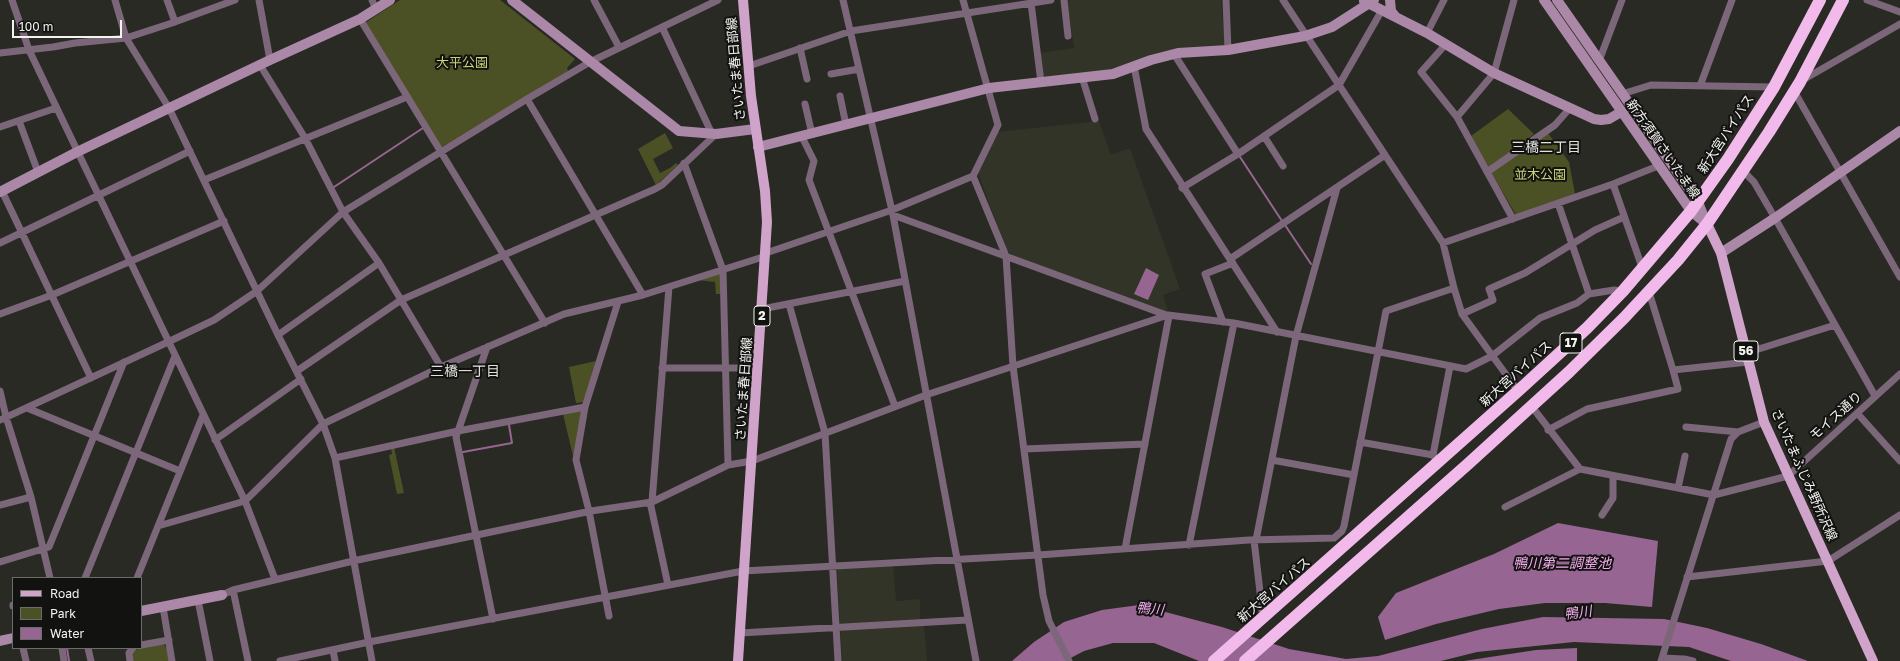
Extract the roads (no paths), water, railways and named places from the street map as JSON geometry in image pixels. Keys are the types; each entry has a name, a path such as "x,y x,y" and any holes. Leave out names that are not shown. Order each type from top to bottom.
{"highway":[{"name":"新大宮バイパス","path":"1214,661 1263,618 1435,459 1518,391 1587,328 1643,270 1694,206 1728,159 1774,87 1820,0"},
{"name":"17","path":"1245,661 1468,464 1569,372 1649,292 1707,224 1743,171 1797,87 1843,0"}],"main road":[{"name":"さいたま春日部線","path":"738,661 766,254 765,191 755,129 744,0"},
{"name":"さいたまふじみ野所沢線","path":"1707,224 1721,253 1764,422 1873,661"}],"street":[{"path":"12,0 29,50 244,501 275,579"},
{"path":"115,0 126,38 169,108 278,335 302,379 323,424 335,458 372,661"},
{"path":"167,0 176,22"},
{"path":"0,54 75,42 126,38 176,22 234,0"},
{"path":"259,0 270,60"},
{"path":"91,378 1,191 77,152 260,64 360,19 374,5 390,0"},
{"path":"512,0 679,131 714,134 755,129"},
{"path":"594,0 619,47"},
{"path":"3,419 214,320 257,291 342,212 590,62 709,2 718,0"},
{"path":"843,0 893,212 967,620 976,661"},
{"path":"158,526 244,501 323,424 441,367 544,322 564,314 618,302 723,270 829,231 893,212 973,176 998,125 964,0"},
{"path":"749,66 851,31 1051,0"},
{"path":"1064,0 1068,36"},
{"path":"1226,0 1228,50"},
{"path":"1283,0 1305,36 1444,243 1454,288 1462,314 1518,391"},
{"path":"1390,0 1391,11 1396,17"},
{"path":"1428,33 1444,0"},
{"path":"1457,117 1494,73 1514,0"},
{"name":"新方須賀さいたま線","path":"1544,0 1658,166 1694,206"},
{"name":"新方須賀さいたま線","path":"1557,0 1622,94 1707,224"},
{"path":"1599,61 1622,0"},
{"path":"1700,86 1732,0"},
{"path":"1867,0 1900,12"},
{"path":"758,147 807,136 870,118 989,88 1113,74 1151,60 1174,54 1228,50 1305,36 1332,27 1368,1 1382,10 1428,33 1494,73 1570,108 1601,120 1609,119 1621,112"},
{"path":"1031,3 1041,82"},
{"path":"1182,188 1238,154 1339,85 1382,10"},
{"path":"360,19 544,322"},
{"path":"1900,24 1797,87 1841,172 1900,277"},
{"path":"662,27 714,134"},
{"path":"1446,44 1422,72 1457,117 1513,219"},
{"path":"800,48 807,79"},
{"path":"1174,54 1238,154"},
{"path":"260,64 305,138 342,212 379,263 441,367"},
{"path":"1134,66 1146,129 1182,188 1232,261 1276,332"},
{"path":"831,74 859,69"},
{"path":"1082,77 1095,119"},
{"path":"1622,94 1651,85 1774,87"},
{"path":"840,96 846,125"},
{"path":"204,180 408,97"},
{"path":"527,99 643,295"},
{"path":"805,104 807,136 814,161 809,180 895,406"},
{"path":"0,127 56,108"},
{"path":"1487,172 1555,125 1570,108"},
{"path":"20,121 38,172"},
{"path":"1721,253 1775,218 1900,131"},
{"path":"297,371 401,300 662,186 714,134"},
{"path":"1264,136 1283,166"},
{"path":"0,243 190,151"},
{"path":"1223,322 1205,274 1232,261 1384,155"},
{"path":"684,163 723,270 728,465"},
{"path":"1444,243 1613,184 1658,166"},
{"path":"1743,171 1754,182 1875,396"},
{"path":"973,176 1006,256 1013,366 1038,555 1049,621 1069,661"},
{"path":"1613,184 1643,270"},
{"path":"1263,618 1255,540 1296,336 1337,188"},
{"path":"1558,203 1589,294"},
{"path":"893,212 1006,256 1169,316 1234,323 1466,369 1492,356 1540,318 1577,303 1589,294 1614,290 1623,291"},
{"path":"1462,314 1493,300 1489,289 1525,273 1595,230 1624,217"},
{"path":"0,314 52,295 224,222"},
{"path":"278,335 379,263"},
{"path":"762,309 905,281"},
{"path":"668,585 651,502 669,287"},
{"path":"280,661 312,658 333,650 369,642 743,571 956,560 1255,540 1334,538 1342,531 1344,526 1386,311 1454,288"},
{"path":"1548,430 1587,409 1678,389 1649,292"},
{"path":"609,616 589,511 576,460 585,407 618,302"},
{"path":"790,304 825,433 838,661"},
{"path":"142,612 222,595 233,590 275,579 353,561 589,511 651,502 728,465 752,461 926,395 1169,316"},
{"path":"1126,549 1169,316"},
{"path":"1189,545 1234,323"},
{"path":"1673,370 1747,358 1835,325"},
{"path":"487,347 456,437 493,619"},
{"path":"85,577 175,356"},
{"path":"662,368 739,368 759,359"},
{"path":"0,562 44,550 49,547 124,362"},
{"path":"1360,442 1435,459 1450,366"},
{"name":"モイス通り","path":"1788,476 1900,374"},
{"path":"215,440 302,379"},
{"path":"0,391 3,419 31,496 50,577"},
{"path":"335,458 458,431 585,407"},
{"path":"26,408 180,471"},
{"path":"1536,412 1548,430 1580,469 1714,495 1788,476"},
{"path":"1857,413 1900,461"},
{"path":"137,577 204,415"},
{"path":"1662,658 1731,439 1738,432 1764,422"},
{"path":"1686,426 1738,432"},
{"path":"1024,449 1145,444"},
{"path":"1678,488 1685,456"},
{"path":"1272,460 1354,475"},
{"path":"1506,507 1580,469"},
{"path":"1602,515 1613,498 1613,476"},
{"path":"0,505 31,496"},
{"path":"1687,578 1828,561 1900,515"},
{"path":"233,590 248,661"},
{"path":"198,600 210,661"},
{"path":"163,607 172,661"},
{"path":"740,633 967,620"},
{"path":"0,641 12,638"},
{"path":"142,645 169,640"},
{"path":"23,649 26,661"},
{"path":"62,649 64,661"},
{"path":"88,649 91,661"},
{"path":"130,661 129,653 132,649"},
{"path":"333,650 335,661"},
{"path":"1662,658 1670,661"},
{"path":"1662,658 1693,661"}],"water":[{"path":"1146,268 1159,275 1148,300 1134,294"},
{"name":"鴨川第二調整池","path":"1558,523 1658,541 1652,607 1605,603 1545,603 1499,609 1436,624 1385,640 1378,617 1396,593 1494,554"},
{"name":"鴨川","path":"1139,605 1222,627 1289,649 1346,659 1378,656 1482,629 1543,617 1664,619 1707,628 1761,644 1808,661 1731,661 1689,647 1574,642 1477,652 1441,661 1199,661 1154,643 1113,643 1084,651 1065,661 1012,661 1034,642 1064,622 1102,610"},
{"path":"1577,648 1577,661 1464,661 1536,650"}],"waterway":[{"path":"334,187 423,128"},
{"path":"1240,157 1282,221"},
{"path":"1285,225 1311,264"},
{"path":"463,452 512,443 509,425"},
{"path":"67,649 69,661"}],"district":[{"name":"三橋二丁目","path":"1546,148"},
{"name":"三橋一丁目","path":"465,372"}],"park label":[{"name":"大平公園","path":"462,63"},
{"name":"並木公園","path":"1540,175"}]}
